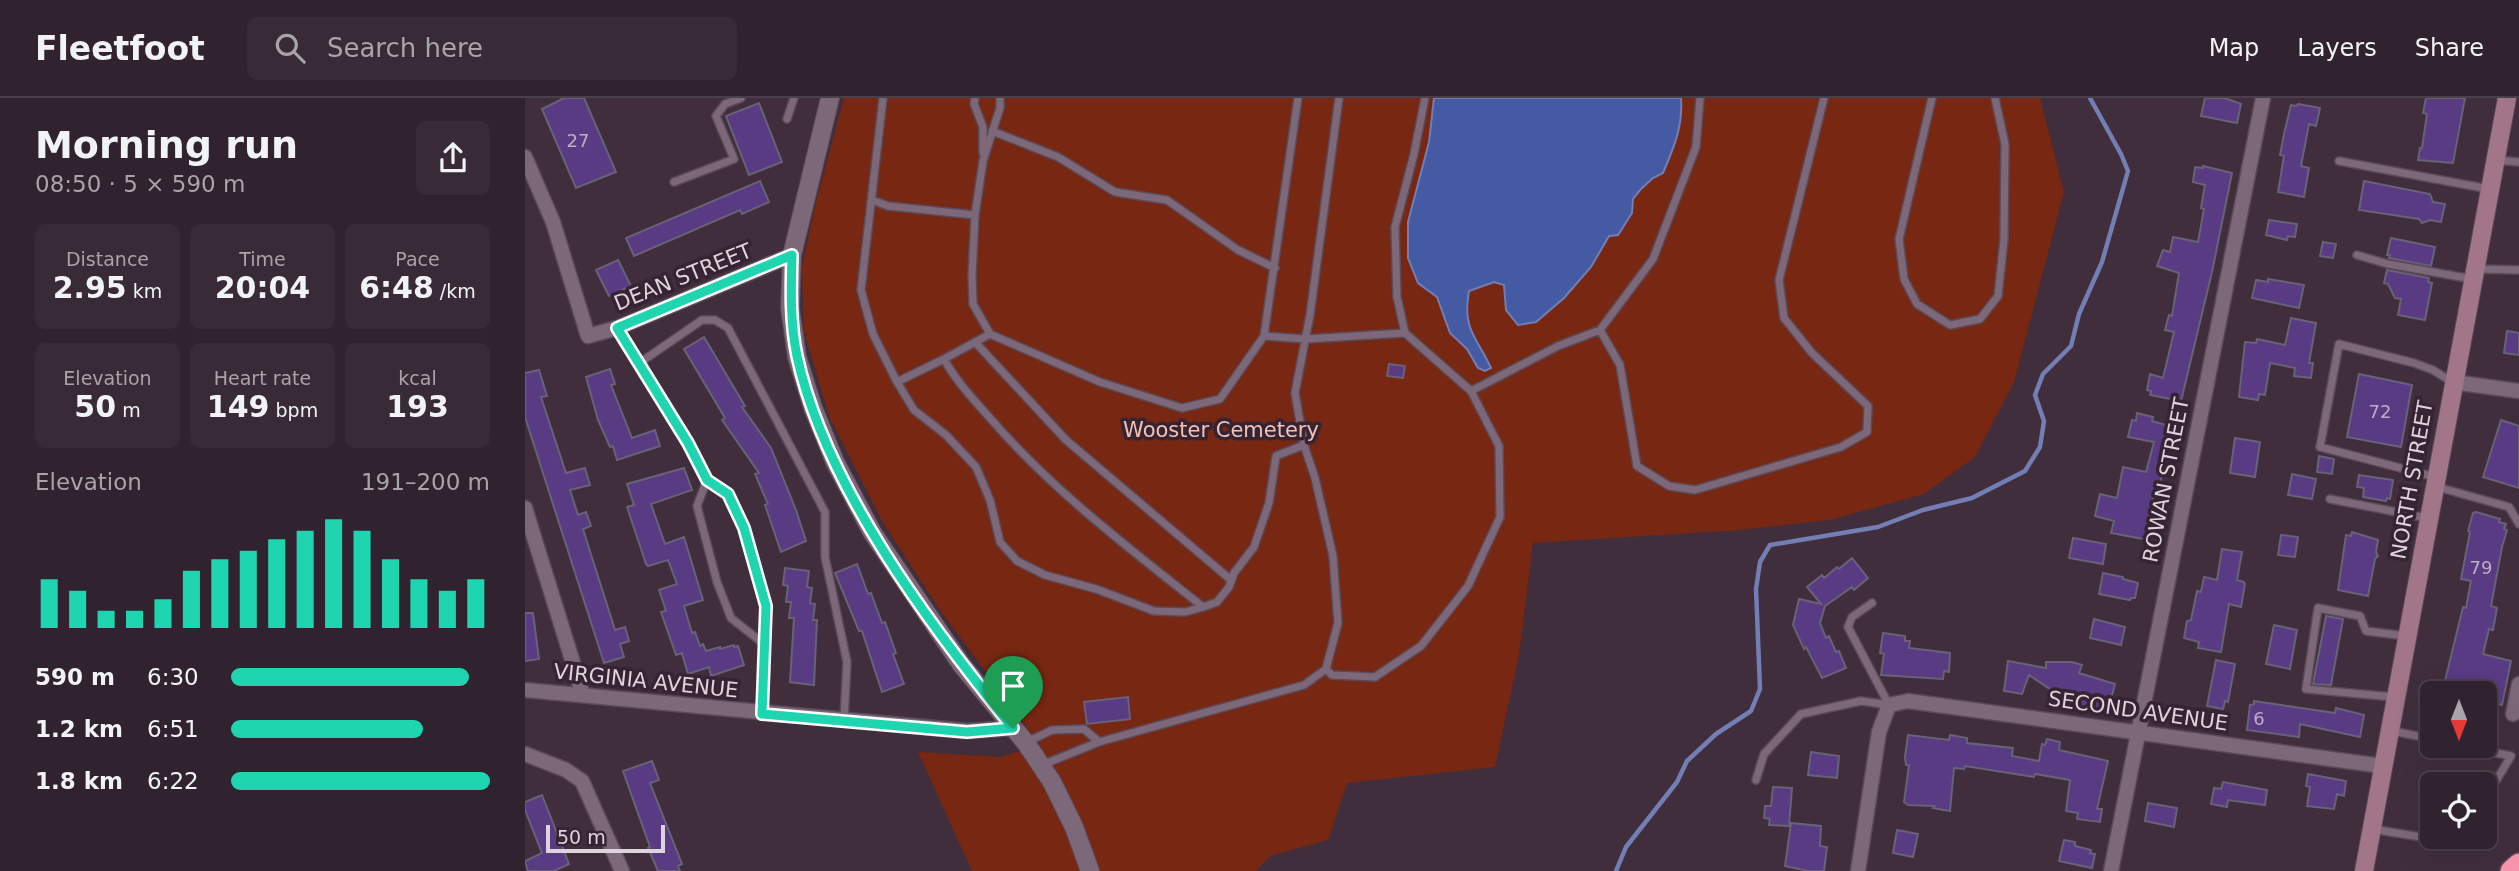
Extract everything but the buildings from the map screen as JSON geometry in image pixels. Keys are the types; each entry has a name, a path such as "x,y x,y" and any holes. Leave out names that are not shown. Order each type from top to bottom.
{"highway":[{"path":"2511,871 2519,864"}],"main road":[{"name":"NORTH STREET","path":"2364,871 2473,274 2495,160 2511,101"}],"street":[{"path":"830,98 792,255 790,308 797,357 813,408 835,462 872,531 916,600 961,664 1025,743 1052,782 1074,827 1090,871"},
{"name":"ROWAN STREET","path":"2111,871 2263,98"},
{"name":"DEAN STREET","path":"525,157 553,222 588,336 617,328 792,255"},
{"path":"2453,382 2519,391"},
{"path":"525,508 583,695"},
{"path":"2513,714 2519,684"},
{"name":"VIRGINIA AVENUE","path":"525,690 967,732 1013,728"},
{"name":"SECOND AVENUE","path":"1889,705 1908,701 2382,766"},
{"path":"1858,871 1879,732 1889,705"},
{"path":"525,754 566,770 582,781 622,871"}],"lane":[{"path":"674,183 734,159 716,116 725,104 741,98"},
{"path":"787,119 793,98"},
{"path":"883,98 861,290 873,334 914,410 946,435 976,467 991,500 1000,542 1017,561 1045,575 1096,589 1154,611 1185,612 1217,602 1254,547 1269,503 1276,456 1304,445"},
{"path":"975,98 974,104 983,127 983,161"},
{"path":"1000,98 1000,108 983,161 975,215 972,275 973,304 990,334 1100,382 1182,408 1220,399 1264,335 1298,98"},
{"path":"1041,765 1099,742 1304,685 1326,669 1338,623 1333,556 1315,478 1304,445 1295,393 1306,339 1339,98"},
{"path":"1326,669 1332,675 1375,677 1422,646 1468,586 1500,517 1499,446 1471,391 1405,333 1397,297 1395,228 1425,98"},
{"path":"1471,391 1557,346 1600,330 1653,259 1696,147 1700,98"},
{"path":"1600,330 1620,365 1637,466 1669,486 1695,490 1841,447 1867,432 1868,406 1812,353 1784,318 1779,280 1825,98"},
{"path":"1932,98 1899,239 1904,279 1917,304 1950,325 1980,319 1998,296 2004,239 2005,144 1995,98"},
{"path":"992,131 1058,157 1115,192 1167,200 1238,250 1275,268"},
{"path":"2495,160 2519,162"},
{"path":"2339,161 2490,190"},
{"path":"872,200 888,206 975,215"},
{"path":"2357,255 2388,264 2473,274 2519,270"},
{"path":"638,364 702,320 715,320 729,328 825,512 825,557 847,662 844,720"},
{"path":"617,328 688,443 707,480 728,494 744,528 766,606 762,714"},
{"path":"1264,335 1306,339 1405,333"},
{"path":"897,382 990,334"},
{"path":"975,342 1066,440 1231,580"},
{"path":"2453,382 2414,363 2339,344 2320,447 2509,506 2519,524"},
{"path":"944,359 954,377 1014,447 1103,527 1203,607"},
{"path":"707,480 697,506 717,582 731,618 764,644"},
{"path":"2330,499 2428,519"},
{"path":"1872,603 1852,617 1848,627 1889,705"},
{"path":"2395,697 2306,689 2318,608 2360,616 2366,631 2406,636"},
{"path":"1756,780 1764,754 1801,714 1861,701 1889,705"},
{"path":"1025,743 1052,730 1084,729 1099,742"},
{"path":"2388,730 2420,736"},
{"path":"2497,753 2511,756 2497,779"},
{"path":"2371,829 2420,837"}],"green space":[{"name":"Wooster Cemetery","path":"844,98 2040,98 2064,192 2014,382 1975,457 1924,494 1830,520 1740,530 1533,543 1519,655 1495,767 1347,783 1328,840 1270,856 1256,871 972,871 918,752 1001,757 1040,745 942,613 882,521 829,416 804,331 802,267"}],"water":[{"path":"1434,98 1681,98 1679,128 1663,173 1653,178 1633,199 1632,213 1618,235 1609,236 1591,267 1564,298 1536,322 1518,325 1506,310 1504,285 1494,282 1469,291 1467,315 1472,332 1491,368 1485,371 1478,368 1467,349 1450,333 1437,297 1418,283 1408,258 1408,222 1429,142"}],"waterway":[{"path":"1616,871 1626,847 1677,782 1687,761 1716,734 1751,711 1760,689 1756,589 1760,562 1770,545 1878,527 1923,510 1972,498 2025,471 2040,447 2044,421 2035,395 2043,374 2071,346 2079,314 2102,262 2128,171 2090,98"}],"route":[{"path":"792,255 790,308 797,357 813,408 835,462 872,531 916,600 961,664 1013,728 967,732 762,714 766,606 744,528 728,494 707,480 688,443 617,328 792,255"}]}
